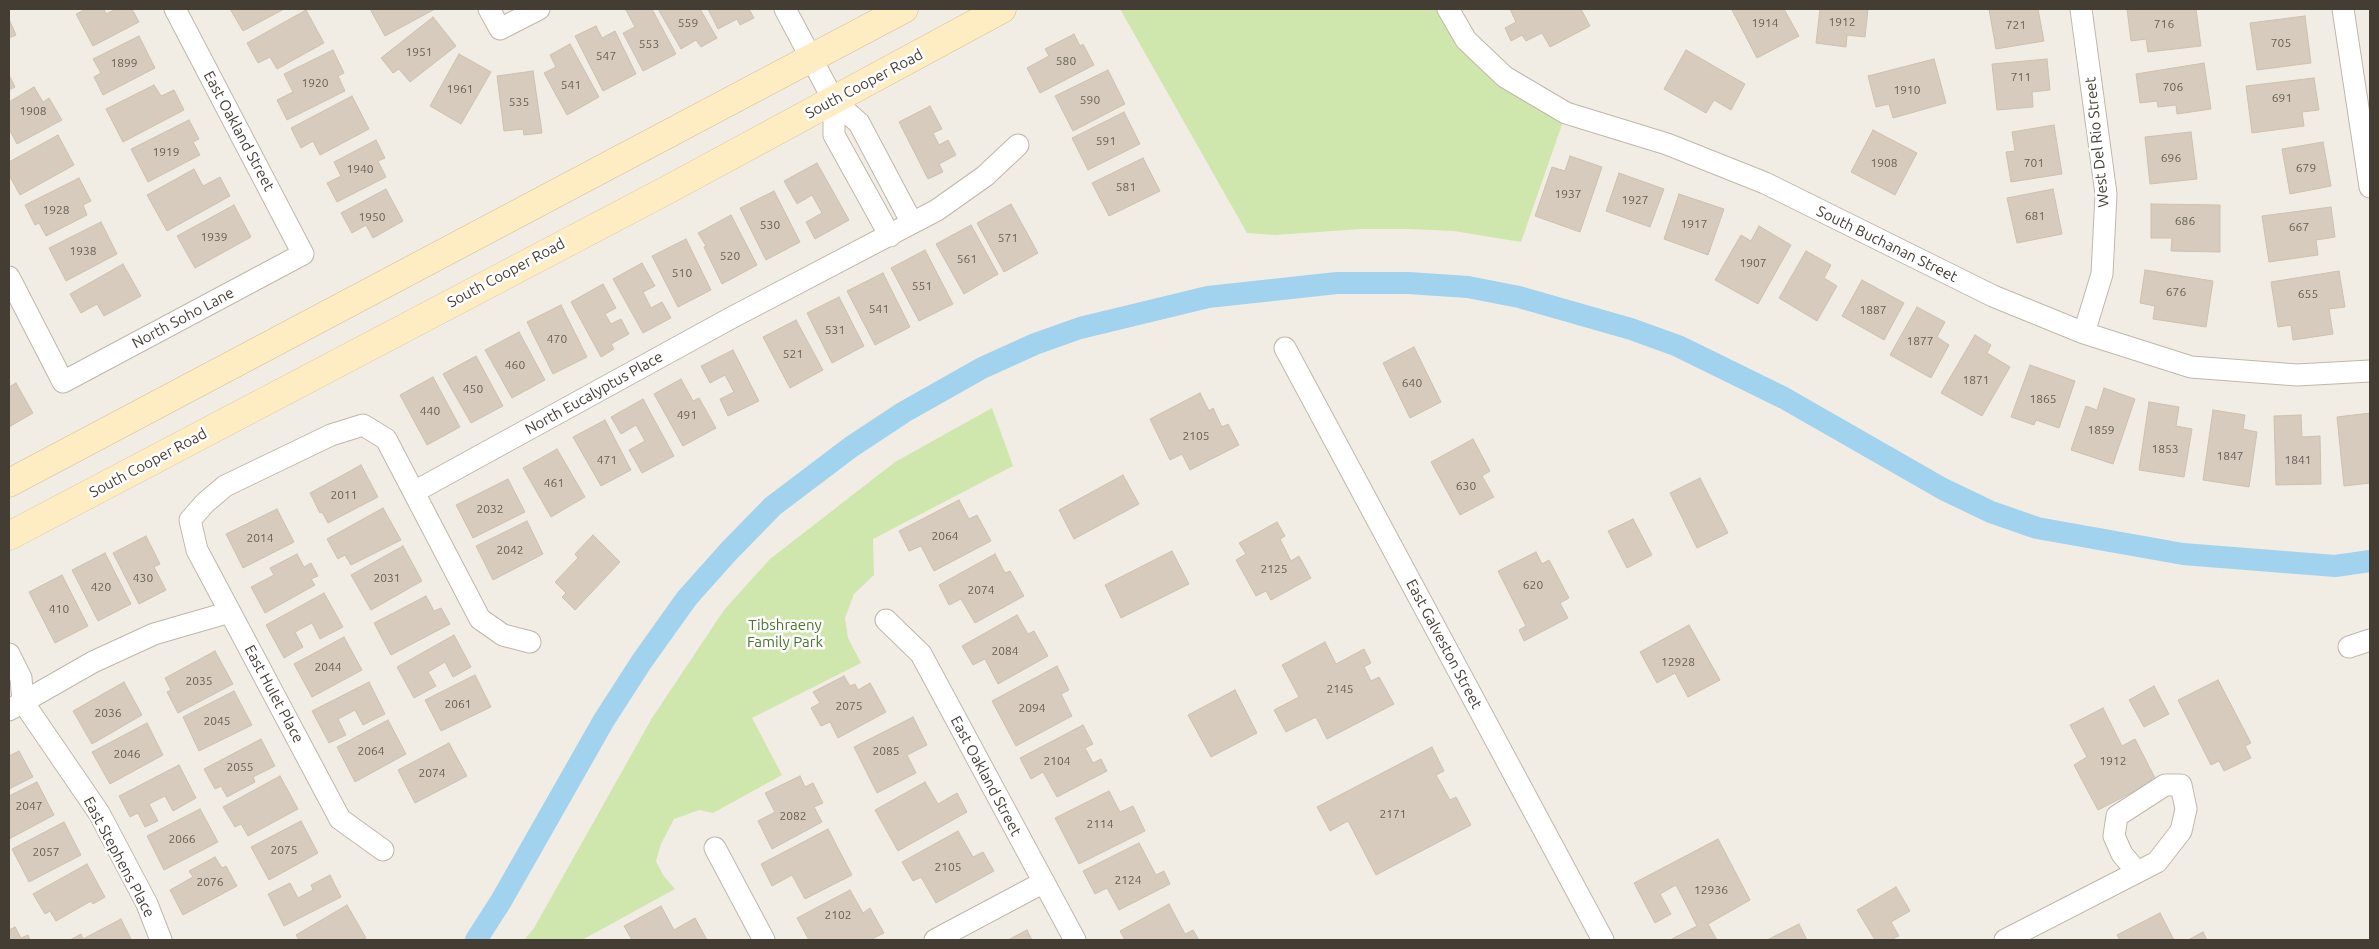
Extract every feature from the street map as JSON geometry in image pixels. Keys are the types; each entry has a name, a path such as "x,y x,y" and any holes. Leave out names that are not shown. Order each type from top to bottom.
{"main road":[{"path":"9,482 904,9"},
{"name":"South Cooper Road","path":"9,536 834,101 1002,9"}],"street":[{"name":"East Oakland Street","path":"176,9 303,254"},
{"path":"489,9 500,29 539,9"},
{"path":"785,9 834,101 859,123 912,223"},
{"name":"South Buchanan Street","path":"1448,9 1466,40 1505,77 1566,113 1668,144 1765,183 1993,296 2084,333 2191,367 2297,376 2370,371"},
{"name":"West Del Rio Street","path":"2081,9 2106,194 2102,274 2084,333"},
{"path":"2344,9 2370,187"},
{"path":"834,101 834,135 890,236"},
{"name":"North Eucalyptus Place","path":"414,492 731,318 938,210 985,176 1018,145"},
{"name":"North Soho Lane","path":"9,277 63,382 303,254"},
{"name":"East Galveston Street","path":"1285,348 1603,940"},
{"name":"East Hulet Place","path":"383,850 340,819 197,550 190,520 204,503 225,486 331,435 363,425 386,439 414,492"},
{"path":"414,492 480,619 503,635 530,642"},
{"path":"14,703 154,634 230,612"},
{"name":"East Oakland Street","path":"886,620 921,654 1075,940"},
{"path":"2349,647 2370,640"},
{"name":"East Stephens Place","path":"9,654 21,678 14,703 99,813 147,904 161,940"},
{"path":"715,848 764,940"},
{"path":"2005,940 2137,872"},
{"path":"936,940 1044,882"}],"green space":[{"path":"1120,9 1448,9 1466,40 1566,113 1521,242 1454,231 1409,229 1361,229 1275,235 1247,233"},
{"name":"Tibshraeny Family Park","path":"992,408 1013,466 873,539 874,575 854,594 845,618 848,638 861,663 752,718 782,775 713,813 699,810 674,819 661,844 656,861 663,875 675,889 582,940 524,940 534,928 652,718 724,610 770,559 895,462"}],"building":[{"path":"86,9 104,9 106,14 116,9 132,9 139,22 93,46 76,14"},
{"path":"230,9 284,9 243,31"},
{"path":"370,9 435,9 385,36"},
{"path":"652,9 676,54 643,71 623,33 635,27 626,10"},
{"path":"658,9 700,9 717,38 701,47 696,40 681,49"},
{"path":"708,9 749,9 754,18 740,25 737,19 718,29"},
{"path":"1510,9 1581,9 1590,26 1550,47 1542,33 1526,41 1522,35 1511,41 1505,28 1516,22"},
{"path":"1784,9 1799,36 1757,58 1732,10"},
{"path":"1820,9 1868,9 1865,37 1847,35 1846,47 1816,43"},
{"path":"1989,9 2038,9 2044,41 1996,49"},
{"path":"2127,9 2196,9 2201,46 2148,52 2146,39 2131,41"},
{"path":"306,10 324,43 277,69 270,57 258,63 247,43"},
{"path":"2305,16 2311,63 2257,70 2250,23"},
{"path":"433,17 456,46 410,82 399,69 393,73 381,58"},
{"path":"9,19 16,35 9,38"},
{"path":"596,26 602,38 615,31 636,74 603,91 575,36"},
{"path":"1074,34 1080,46 1083,44 1094,65 1040,93 1027,68 1049,56 1045,49"},
{"path":"139,36 155,68 103,95 94,77 101,73 93,59"},
{"path":"570,44 599,97 567,115 544,73 556,67 550,55"},
{"path":"333,50 344,73 338,76 345,91 287,120 277,100 293,92 284,74"},
{"path":"1686,50 1745,84 1731,110 1714,100 1706,113 1664,89"},
{"path":"459,54 491,72 461,124 430,106"},
{"path":"1934,59 1946,103 1893,118 1889,104 1876,107 1868,76"},
{"path":"2047,59 2050,90 2032,92 2033,107 1997,110 1992,64"},
{"path":"2204,63 2211,109 2177,114 2176,105 2158,107 2157,101 2140,103 2136,74"},
{"path":"1108,70 1125,104 1073,131 1055,96"},
{"path":"533,71 542,133 524,135 523,129 504,131 497,76"},
{"path":"9,75 15,87 9,90"},
{"path":"2314,78 2319,110 2302,112 2304,126 2252,133 2246,86"},
{"path":"154,85 161,96 174,90 184,110 123,142 106,109"},
{"path":"34,87 43,102 49,98 62,120 17,144 9,129 9,102"},
{"path":"352,96 369,129 320,155 313,141 301,148 291,128"},
{"path":"930,106 942,129 933,133 939,145 948,140 956,155 939,164 943,172 928,179 899,122"},
{"path":"1124,112 1140,144 1088,170 1072,138"},
{"path":"189,120 199,139 193,142 200,155 148,182 131,149"},
{"path":"2054,125 2062,174 2011,182 2006,152 2015,151 2012,132"},
{"path":"1873,130 1917,153 1895,195 1851,172"},
{"path":"2191,132 2197,179 2150,184 2145,137"},
{"path":"58,135 74,165 20,195 9,175 9,162"},
{"path":"376,140 385,158 378,161 386,177 337,202 327,183 341,176 334,162"},
{"path":"2323,142 2331,186 2290,194 2282,149"},
{"path":"1570,156 1602,167 1580,232 1535,216 1552,167 1565,171"},
{"path":"1143,158 1160,191 1109,216 1092,183"},
{"path":"817,163 849,220 815,239 806,222 822,213 812,195 797,204 784,181"},
{"path":"194,169 203,186 220,177 230,196 167,231 147,195"},
{"path":"1619,173 1664,189 1650,227 1606,211"},
{"path":"79,178 91,201 83,205 87,215 46,236 39,223 35,225 25,205"},
{"path":"386,189 403,221 373,238 366,225 352,233 341,213"},
{"path":"2053,189 2062,234 2017,243 2007,198"},
{"path":"774,191 800,242 766,260 740,208"},
{"path":"1679,194 1724,209 1708,255 1664,239"},
{"path":"1011,204 1038,253 1004,272 977,223"},
{"path":"2151,204 2220,205 2220,252 2171,251 2172,238 2151,238"},
{"path":"234,205 251,237 195,268 177,236"},
{"path":"2331,207 2335,237 2316,240 2318,255 2269,262 2262,216"},
{"path":"731,215 757,265 722,284 704,247 706,246 698,233"},
{"path":"101,222 117,254 66,281 49,248"},
{"path":"971,225 998,274 964,294 936,244"},
{"path":"1759,226 1791,245 1758,304 1715,280 1741,235 1751,241"},
{"path":"686,239 711,290 678,307 652,256"},
{"path":"925,250 953,304 919,321 891,268"},
{"path":"1806,251 1831,265 1824,278 1837,286 1817,321 1779,298"},
{"path":"642,263 655,286 643,292 651,308 662,302 671,318 643,333 613,279"},
{"path":"123,264 141,296 104,316 97,304 81,313 70,294"},
{"path":"2145,270 2213,281 2206,327 2153,319 2155,306 2140,303"},
{"path":"2339,271 2345,307 2329,309 2333,334 2293,340 2291,325 2278,327 2271,282"},
{"path":"883,273 910,327 875,345 847,291"},
{"path":"1862,280 1904,303 1884,340 1842,316"},
{"path":"603,284 616,308 605,314 611,324 621,319 629,334 611,344 614,349 601,357 571,302"},
{"path":"839,297 864,346 832,363 807,313"},
{"path":"561,305 587,357 553,374 527,322"},
{"path":"1917,307 1945,322 1937,337 1949,345 1931,378 1890,355"},
{"path":"796,320 823,370 790,388 763,337"},
{"path":"519,332 545,380 512,398 485,350"},
{"path":"1975,335 1991,345 1987,353 2010,367 1982,416 1941,393"},
{"path":"1414,347 1441,402 1410,418 1383,363"},
{"path":"733,350 759,401 728,416 720,399 734,392 725,375 710,383 701,366"},
{"path":"476,356 503,406 471,423 443,374"},
{"path":"2030,365 2075,381 2059,428 2036,420 2034,425 2011,417"},
{"path":"433,377 460,427 427,445 400,395"},
{"path":"681,379 693,401 699,398 716,428 683,446 654,394"},
{"path":"16,383 33,413 9,427 9,387"},
{"path":"2104,388 2135,399 2113,464 2071,450 2086,406 2097,410"},
{"path":"1200,393 1209,411 1213,408 1222,427 1228,424 1239,445 1190,470 1182,454 1170,460 1150,419"},
{"path":"643,399 674,456 642,473 629,450 645,441 636,425 621,434 611,417"},
{"path":"2149,402 2179,407 2176,426 2192,429 2184,477 2139,470"},
{"path":"2213,410 2245,415 2243,429 2257,432 2249,487 2203,480"},
{"path":"2370,413 2370,483 2344,486 2337,417"},
{"path":"2301,415 2302,437 2320,436 2321,484 2276,485 2274,416"},
{"path":"605,420 631,470 601,486 573,437"},
{"path":"1473,439 1490,471 1482,476 1494,497 1460,515 1431,462"},
{"path":"557,449 585,497 551,517 523,468"},
{"path":"361,465 378,497 328,523 322,512 320,513 310,493"},
{"path":"1123,475 1139,504 1074,539 1059,510"},
{"path":"1700,478 1728,533 1697,548 1670,493"},
{"path":"508,479 525,512 473,538 456,505"},
{"path":"959,500 969,519 977,515 991,541 934,571 921,546 909,551 899,531"},
{"path":"383,508 401,540 351,565 345,555 338,559 327,539"},
{"path":"277,509 294,542 243,568 226,534"},
{"path":"1633,519 1652,555 1627,568 1608,531"},
{"path":"527,521 543,554 493,580 476,546"},
{"path":"1277,522 1285,536 1280,539 1291,561 1299,556 1311,578 1271,600 1266,591 1256,596 1236,560 1246,554 1239,543"},
{"path":"593,535 620,562 575,610 562,597 566,593 555,582 578,558 575,554"},
{"path":"146,536 160,564 154,567 166,590 139,604 113,553"},
{"path":"403,546 422,581 371,610 351,575"},
{"path":"1172,551 1189,584 1121,618 1105,585"},
{"path":"1536,552 1542,564 1549,560 1569,598 1560,603 1568,618 1524,641 1519,630 1526,626 1498,571"},
{"path":"105,553 131,604 98,621 72,570"},
{"path":"297,554 304,567 311,563 318,576 311,579 315,585 265,613 251,587 274,575 270,568"},
{"path":"995,554 1005,573 1010,571 1024,596 975,623 961,599 949,605 939,585"},
{"path":"62,575 88,626 55,643 29,592"},
{"path":"324,593 343,627 320,639 312,623 295,632 303,647 284,658 266,625"},
{"path":"426,596 434,611 441,608 450,624 391,655 374,623"},
{"path":"1017,615 1028,634 1034,631 1048,656 998,684 985,659 973,665 962,646"},
{"path":"1689,625 1720,680 1688,697 1675,673 1657,683 1640,652"},
{"path":"454,635 471,667 453,677 445,662 428,672 436,686 414,698 397,667"},
{"path":"344,637 362,670 312,697 294,664"},
{"path":"1325,642 1336,664 1364,649 1371,663 1364,667 1371,681 1379,677 1394,704 1327,739 1316,717 1286,732 1274,710 1299,697 1282,665"},
{"path":"215,651 233,684 178,713 167,692 171,690 165,678"},
{"path":"1057,666 1069,690 1061,694 1072,716 1016,746 992,701"},
{"path":"475,675 491,707 441,731 425,700"},
{"path":"844,676 850,686 855,684 858,690 870,683 886,712 838,738 830,722 821,726 811,708 820,703 813,692"},
{"path":"2218,680 2251,743 2245,746 2251,758 2224,771 2219,761 2211,765 2178,700"},
{"path":"124,682 142,715 92,744 73,711"},
{"path":"369,682 385,714 363,725 355,710 338,719 346,735 329,743 312,711"},
{"path":"2154,686 2169,714 2144,727 2129,700"},
{"path":"1235,690 1257,733 1211,757 1188,715"},
{"path":"234,691 252,725 199,751 183,717"},
{"path":"2103,708 2122,746 2135,739 2156,780 2098,810 2074,765 2087,757 2070,725"},
{"path":"913,717 927,745 907,755 916,773 877,793 854,747"},
{"path":"388,720 406,754 355,782 337,747"},
{"path":"147,723 163,755 110,784 92,752"},
{"path":"1083,725 1093,744 1085,748 1093,763 1101,759 1107,771 1057,797 1043,772 1031,779 1020,758"},
{"path":"261,739 275,766 253,777 255,782 227,797 221,786 215,789 204,769"},
{"path":"449,743 467,776 415,803 398,770"},
{"path":"1432,747 1444,771 1436,775 1450,800 1456,797 1471,825 1376,875 1348,821 1330,831 1317,807"},
{"path":"19,751 33,777 9,789 9,756"},
{"path":"179,765 196,798 173,811 165,796 149,804 158,821 145,827 138,813 130,817 119,796"},
{"path":"280,776 298,809 248,836 241,824 235,827 223,807"},
{"path":"800,776 805,787 813,783 823,803 814,807 822,822 772,849 758,821 775,812 765,793"},
{"path":"37,782 54,815 9,839 9,796"},
{"path":"925,782 938,804 957,793 967,812 898,851 875,810"},
{"path":"1109,791 1120,812 1133,806 1145,831 1079,864 1055,818"},
{"path":"200,809 218,842 164,870 147,836"},
{"path":"301,821 318,853 269,880 251,847"},
{"path":"64,822 81,855 29,882 12,849"},
{"path":"828,829 852,875 805,899 792,875 772,886 761,864"},
{"path":"958,831 973,857 983,852 994,871 936,903 921,877 913,881 902,862"},
{"path":"1718,839 1750,900 1708,924 1717,940 1670,940 1697,926 1676,885 1660,894 1671,914 1655,923 1634,883"},
{"path":"1139,843 1156,875 1164,871 1170,884 1119,910 1107,888 1095,894 1083,871"},
{"path":"215,857 222,868 226,866 237,886 183,915 170,890 193,877 189,871"},
{"path":"87,864 105,897 93,904 91,901 56,921 50,911 45,914 33,894"},
{"path":"330,875 341,897 284,926 268,894 290,883 298,898 313,890 311,885"},
{"path":"1896,887 1910,911 1891,922 1899,936 1890,940 1875,940 1857,910"},
{"path":"850,890 863,913 870,908 884,933 870,940 809,940 797,918"},
{"path":"1169,904 1185,934 1193,930 1199,940 1125,940 1120,931"},
{"path":"347,905 366,938 362,940 299,940 296,935"},
{"path":"661,906 674,930 695,918 707,940 632,940 624,926"},
{"path":"2160,913 2174,940 2120,940 2117,935"},
{"path":"121,919 131,939 129,940 70,940 81,934 83,939"},
{"path":"1799,924 1807,940 1767,940"},
{"path":"15,927 21,938 28,935 30,940 9,940 9,930"},
{"path":"1027,930 1032,940 1008,940"},
{"path":"2203,932 2207,940 2188,940"}],"waterway":[{"path":"476,940 501,901 604,720 642,661 687,598 773,506 851,447 904,412 982,368 1035,344 1080,328 1208,297 1337,283 1408,283 1468,287 1519,297 1631,329 1678,346 1784,398 1943,489 1991,512 2037,528 2183,554 2335,566 2370,561"}]}
